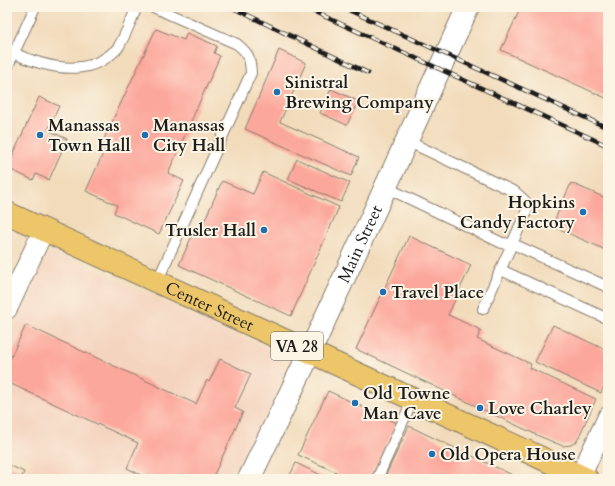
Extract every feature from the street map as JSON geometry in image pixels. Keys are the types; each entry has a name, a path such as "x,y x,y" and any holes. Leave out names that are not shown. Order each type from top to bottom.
{"highway":[{"name":"Center Street","path":"7,213 582,478"}],"street":[{"name":"Main Street","path":"249,479 310,352 468,7"},
{"path":"7,309 44,230"},
{"path":"582,478 608,417"}],"lane":[{"path":"7,68 10,52 34,7"},
{"path":"10,52 61,68 77,69 89,66 102,61 118,48 137,7"},
{"path":"152,7 237,44 247,53 251,73 157,282"},
{"path":"407,141 515,192 525,201 528,208 483,309"},
{"path":"385,188 502,243 513,244 608,287"},
{"path":"501,270 608,319"},
{"path":"377,479 413,399"}],"shaded area":[{"path":"52,251 280,355 286,372 239,479 23,479 32,460 7,448 7,342 46,256"}],"building":[{"path":"521,7 608,7 608,99 501,50"},
{"name":"Manassas City Hall","path":"156,29 184,40 187,33 217,46 214,53 220,56 168,173 184,181 159,234 114,213 117,205 86,191 106,147 101,145"},
{"name":"Sinistral Brewing Company","path":"279,50 306,63 280,122 359,157 351,176 245,129"},
{"path":"331,89 358,101 347,125 320,113"},
{"name":"Manassas Town Hall","path":"39,97 59,106 48,130 67,139 49,180 36,174 33,180 7,168"},
{"path":"297,159 350,183 341,202 288,179"},
{"path":"263,172 339,207 291,316 179,265 195,229 200,231 222,181 253,194"},
{"name":"Hopkins Candy Factory","path":"571,183 608,199 608,251 552,226"},
{"path":"409,236 471,265 448,315 481,330 477,339 531,364 530,368 596,399 577,441 571,445 563,446 356,349"},
{"path":"26,325 196,404 207,380 209,382 220,359 251,374 235,408 243,412 212,479 149,479 127,468 138,443 7,382 7,365"},
{"path":"553,325 608,351 608,378 601,393 535,362"},
{"path":"328,391 397,423 371,479 334,479 333,478 336,472 298,455"},
{"name":"Old Opera House","path":"409,426 440,441 521,479 384,479"},
{"path":"296,463 329,479 288,479"},
{"path":"7,464 24,472 21,479 7,479"}],"railway":[{"path":"231,7 368,73"},
{"path":"304,7 608,146"},
{"path":"342,7 608,128"}],"place":[{"name":"Sinistral Brewing Company","path":"277,92"},
{"name":"Manassas Town Hall","path":"40,135"},
{"name":"Manassas City Hall","path":"145,135"},
{"name":"Hopkins Candy Factory","path":"583,212"},
{"name":"Trusler Hall","path":"264,230"},
{"name":"Travel Place","path":"383,292"},
{"name":"Old Towne Man Cave","path":"355,403"},
{"name":"Love Charley","path":"480,408"},
{"name":"Old Opera House","path":"432,454"}]}
